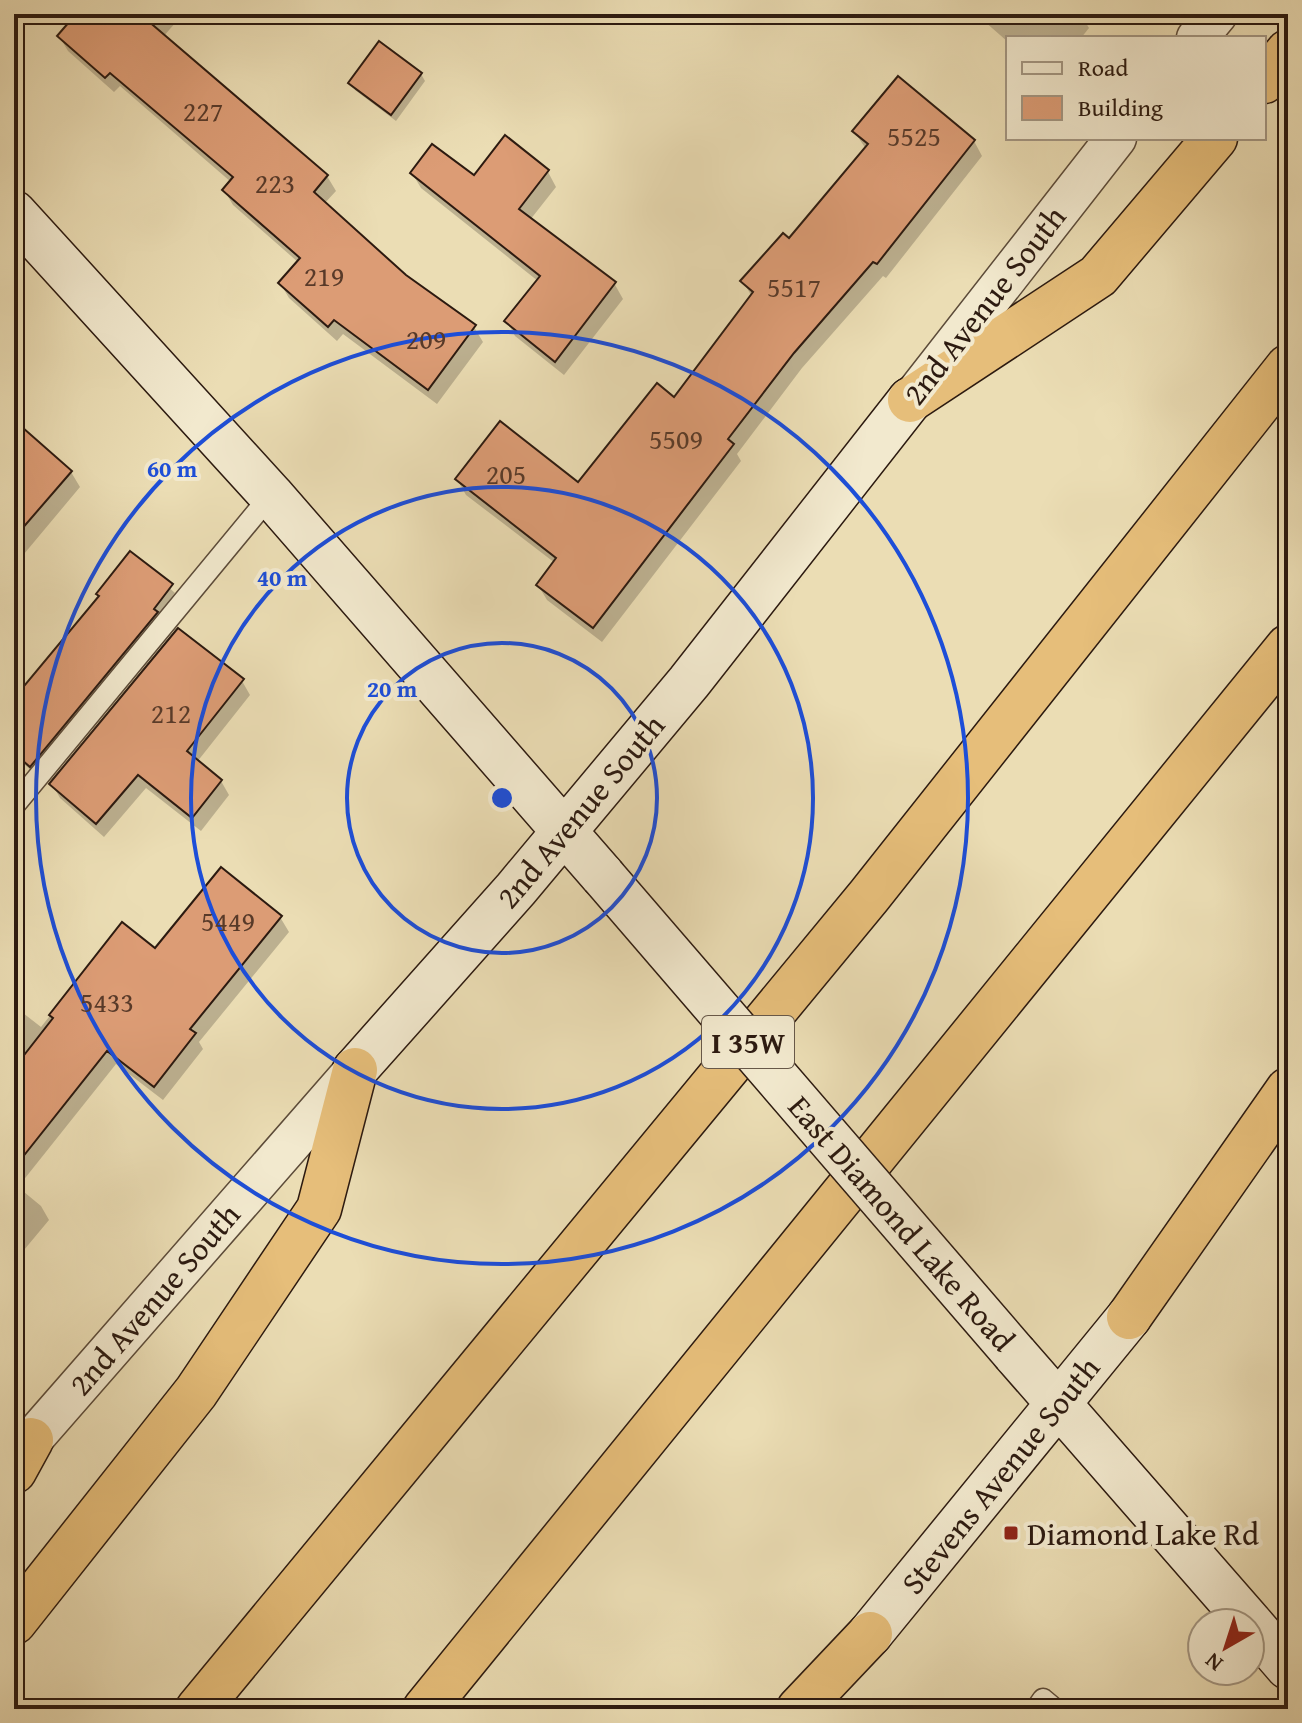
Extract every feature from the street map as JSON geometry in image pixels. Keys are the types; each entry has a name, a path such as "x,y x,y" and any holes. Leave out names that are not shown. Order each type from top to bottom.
{"highway":[{"path":"1266,79 1288,52"},
{"path":"910,400 1098,276 1213,140"},
{"name":"I 35W","path":"198,1709 869,896 1288,367"},
{"path":"425,1709 1288,647"},
{"path":"14,1622 196,1392 319,1209 355,1070"},
{"path":"1129,1317 1288,1090"},
{"path":"799,1709 870,1634"}],"street":[{"path":"1199,36 1217,14"},
{"name":"2nd Avenue South","path":"20,1457 689,682 1114,140"},
{"name":"East Diamond Lake Road","path":"14,213 271,495 1236,1607"},
{"path":"1129,1317 1288,1127"},
{"name":"Stevens Avenue South","path":"870,1634 1129,1317"},
{"path":"809,1709 870,1634"},
{"name":"East Diamond Lake Road","path":"1266,1642 1288,1667"}],"lane":[{"path":"14,806 271,495"},
{"path":"1036,1709 1043,1699 1055,1709"}],"building":[{"path":"76,14 140,14 328,175 314,192 406,275 476,325 428,390 334,320 328,327 278,283 300,258 222,190 233,177 110,73 105,78 57,36"},
{"path":"379,41 422,73 391,115 348,83"},
{"path":"898,76 975,140 877,264 873,262 794,353 728,439 734,444 593,628 536,585 556,558 455,479 500,421 578,482 657,383 674,397 753,292 740,281 783,233 789,238 868,144 852,131"},
{"path":"505,135 549,170 519,209 616,282 555,362 504,321 540,276 410,173 432,144 474,175"},
{"path":"14,420 72,471 14,538"},
{"path":"130,551 173,584 154,609 158,612 30,767 14,753 14,698 99,596 96,594"},
{"path":"178,628 244,679 187,751 222,780 192,818 138,775 96,824 49,784"},
{"path":"221,867 282,916 190,1029 196,1033 154,1087 107,1051 14,1168 14,1068 53,1018 49,1015 122,922 155,948"}],"place":[{"name":"Diamond Lake Rd","path":"1011,1533"}]}
